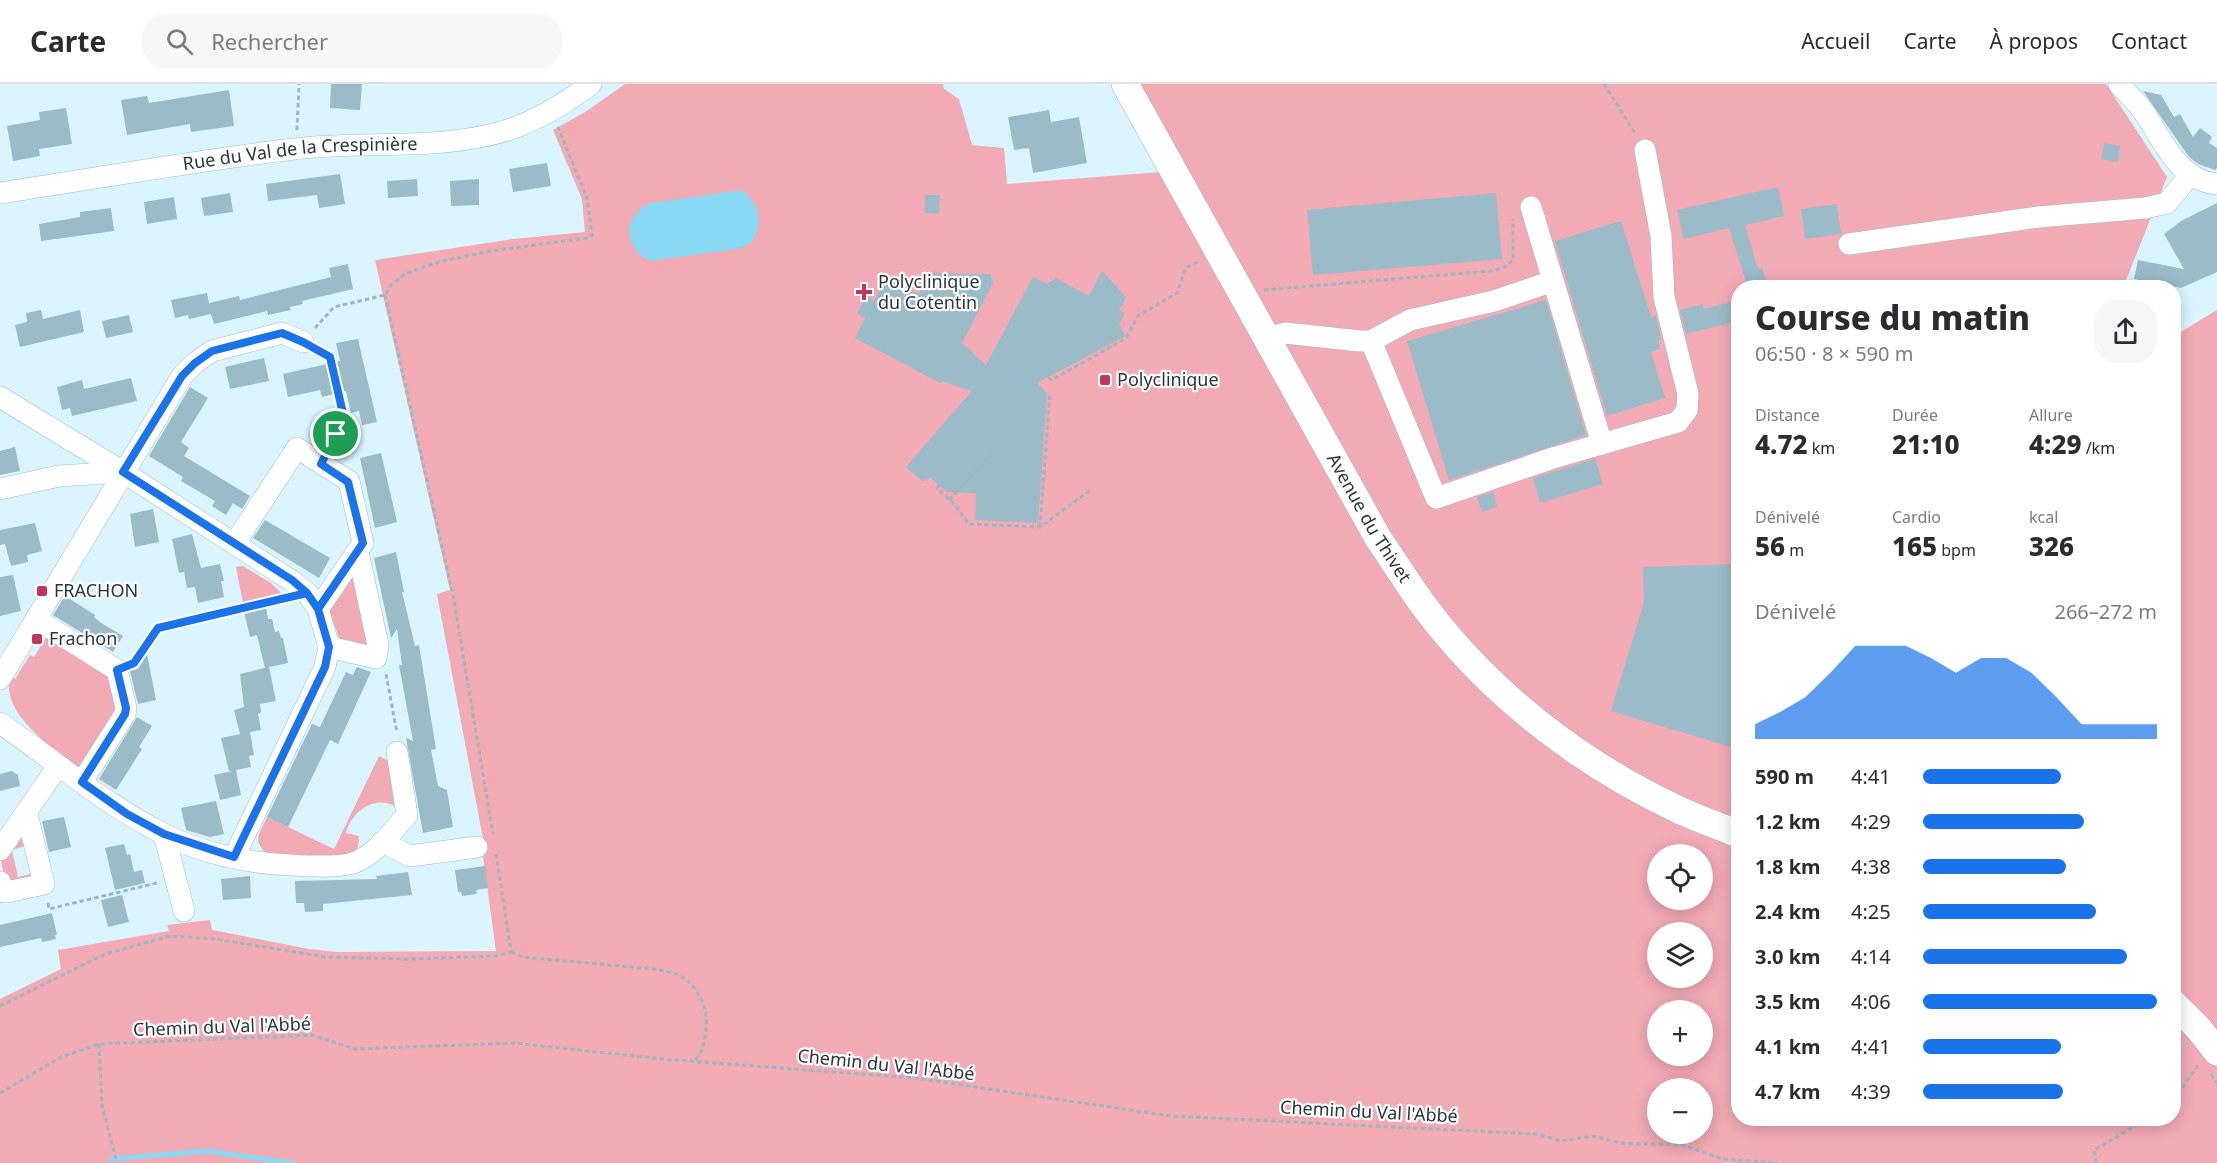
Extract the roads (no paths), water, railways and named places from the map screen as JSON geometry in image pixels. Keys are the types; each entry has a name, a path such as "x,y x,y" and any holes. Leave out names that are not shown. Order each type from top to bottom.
{"main road":[{"name":"Avenue du Thivet","path":"1125,84 1378,538 1424,607 1473,664 1549,731 1612,775 1675,808 1731,831"},
{"path":"2181,1011 2199,1029 2209,1056"}],"street":[{"path":"2119,84 2140,108 2176,162 2190,175 2206,183 2217,184"},
{"name":"Rue du Val de la Crespinière","path":"0,193 297,148 410,144 467,138 512,129 551,110 579,88"},
{"path":"1371,340 1436,498 1552,458 1678,422 1687,410 1688,394 1664,297 1660,236 1645,150"},
{"path":"1849,244 2039,217 2145,208 2167,203 2190,175"},
{"path":"1531,207 1602,444"},
{"path":"1268,338 1285,333 1360,341 1371,340 1410,320 1494,301 1553,282"},
{"path":"0,679 182,376 212,351 282,333 303,342"},
{"path":"0,397 292,580 312,601 329,647 325,667 234,857"},
{"path":"235,543 297,448 348,482 363,543 358,552 312,601"},
{"path":"0,489 59,476 123,472"},
{"path":"329,647 376,658 378,645 358,552"},
{"path":"36,619 117,670 126,708 125,714 82,782"},
{"path":"0,723 127,814 164,834 263,864 311,867 352,863 370,854 407,815 397,752"},
{"path":"0,850 58,766"},
{"path":"1,892 44,884 27,814"},
{"path":"164,834 184,911"},
{"path":"382,842 410,856 489,845"}],"water":[{"path":"742,190 757,209 759,223 750,244 737,249 649,261 634,247 629,231 631,223 634,215 650,203"}],"waterway":[{"path":"111,1159 207,1151 292,1163"}],"place":[{"name":"Polyclinique du Cotentin","path":"864,292"},
{"name":"Polyclinique","path":"1105,380"},
{"name":"FRACHON","path":"42,591"},
{"name":"Frachon","path":"37,639"}]}
